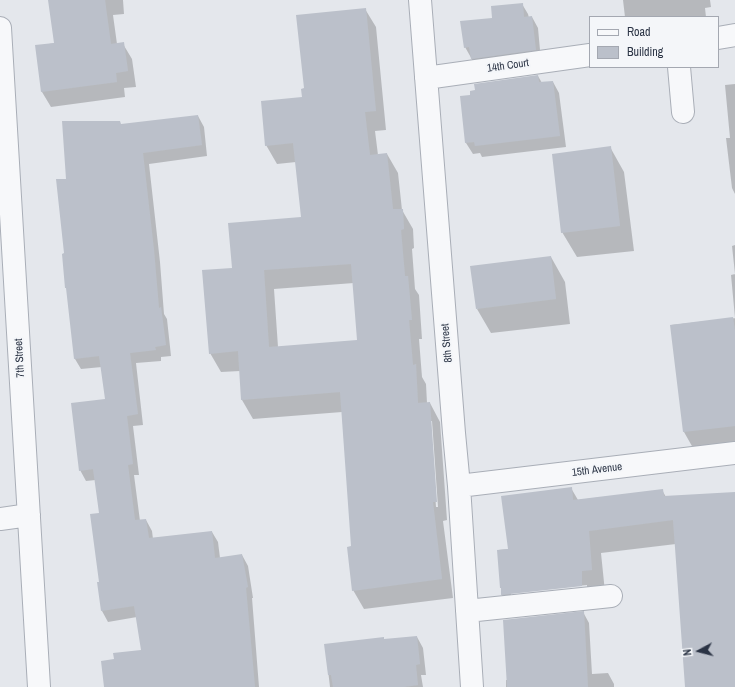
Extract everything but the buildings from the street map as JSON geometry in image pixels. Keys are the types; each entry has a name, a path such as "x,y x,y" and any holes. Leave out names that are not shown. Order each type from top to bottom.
{"street":[{"name":"8th Street","path":"420,0 459,486 472,687"},
{"name":"7th Street","path":"0,28 39,687"},
{"path":"719,38 735,35"},
{"name":"14th Court","path":"426,78 589,55"},
{"path":"679,68 683,112"},
{"name":"15th Avenue","path":"459,486 735,453"},
{"path":"0,519 29,515"},
{"path":"467,611 611,596"}]}
